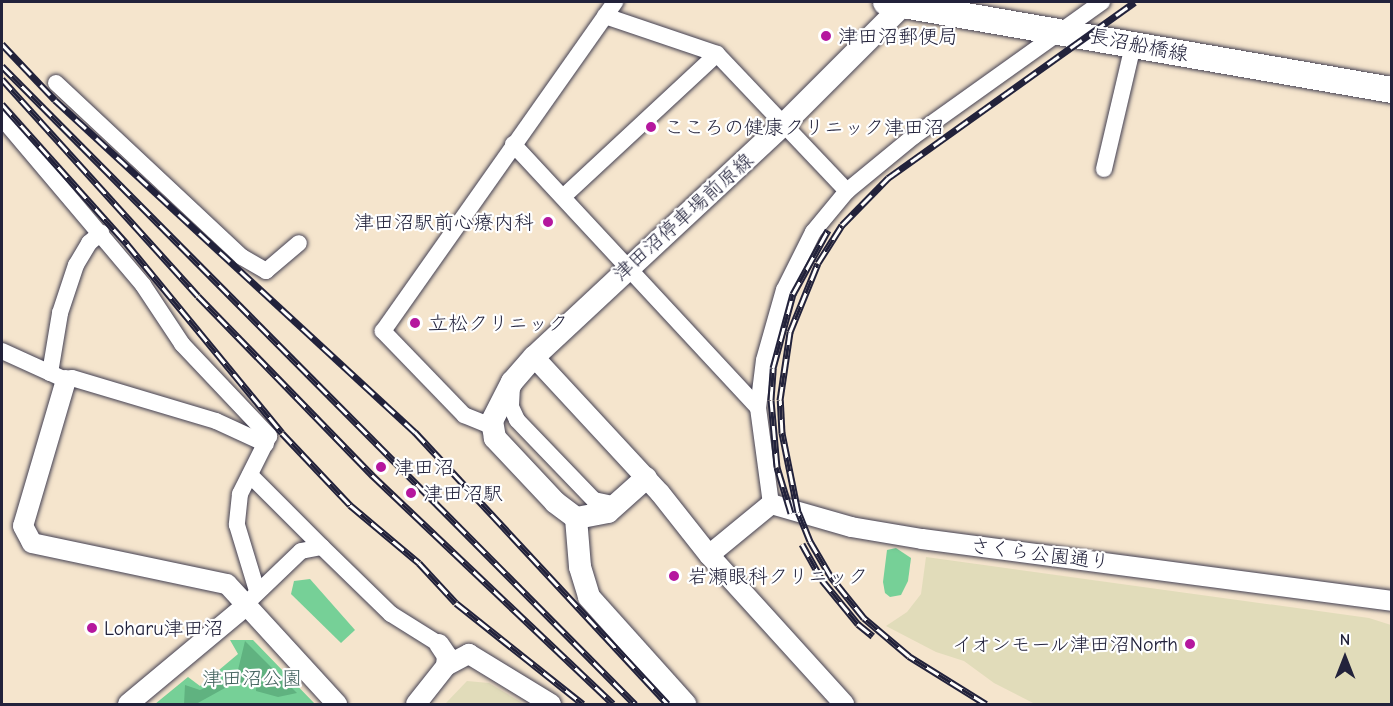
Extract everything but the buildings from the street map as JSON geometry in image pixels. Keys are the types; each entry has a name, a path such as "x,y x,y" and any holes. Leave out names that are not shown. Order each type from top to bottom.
{"main road":[{"name":"長沼船橋線","path":"898,3 1392,90"},
{"name":"津田沼停車場前原線","path":"491,426 512,382 534,357 626,268 783,126 898,3"},
{"path":"491,426 501,445 555,502 576,518 599,516 617,506 646,478"},
{"path":"576,518 580,567 589,597 685,705"}],"street":[{"path":"491,426 464,415 383,331 615,2"},
{"path":"709,555 771,504 758,408 769,334 794,264 813,232 847,191 914,136 1102,2"},
{"path":"605,16 717,54 847,191"},
{"path":"1104,169 1133,45"},
{"path":"563,197 717,54"},
{"path":"56,83 242,256 266,271 299,243"},
{"path":"2,118 143,285 182,344 269,436 240,494 237,525 252,598"},
{"path":"513,144 758,408"},
{"path":"101,233 89,243 76,265 60,314 58,376 23,526 32,543 227,584 252,598 337,705"},
{"path":"2,351 58,376 72,378 216,421 267,444"},
{"path":"534,357 646,478 709,555 844,705"},
{"path":"512,382 511,406 517,420 594,500 617,506"},
{"path":"250,475 391,614 439,644 447,656 446,666"},
{"name":"さくら公園通り","path":"771,504 851,527 922,539 1392,601"},
{"path":"128,705 252,598 301,551 322,547"},
{"path":"410,625 469,654 551,705"},
{"path":"416,705 446,666 469,654"}],"shaded area":[{"name":"イオンモール津田沼North","path":"926,557 1369,618 1391,625 1391,704 1035,704 994,683 964,661 936,652 886,626 907,612 921,594"},
{"path":"467,681 489,683 524,704 445,704"}],"green space":[{"path":"896,548 911,558 908,581 901,595 890,597 885,593 883,582 887,550"},
{"path":"310,579 355,630 341,643 291,594 294,581"},
{"name":"津田沼公園","path":"230,640 253,640 315,704 155,704 188,677 200,686 238,654"},
{"path":"245,641 297,693 278,697 256,691 256,685 249,682 234,683 196,704 184,704 185,685 200,690 237,674"}],"railway":[{"path":"986,704 909,656 864,618 831,577 810,541 798,512 782,433 780,400 790,332 818,263 842,225 888,178 1135,2"},
{"path":"2,44 55,100 415,432 668,704"},
{"path":"2,66 635,704"},
{"path":"2,79 198,296 372,475 613,704"},
{"path":"2,104 127,244 282,433 350,505 419,563 456,603 583,704"},
{"path":"791,513 777,467 771,400 773,368 793,294 828,230"},
{"path":"802,544 822,580 858,624 873,636"}],"place":[{"name":"津田沼郵便局","path":"826,36"},
{"name":"こころの健康クリニック津田沼","path":"651,127"},
{"name":"津田沼駅前心療内科","path":"548,222"},
{"name":"立松クリニック","path":"415,323"},
{"name":"津田沼","path":"381,467"},
{"name":"津田沼駅","path":"411,493"},
{"name":"岩瀬眼科クリニック","path":"674,576"},
{"name":"Loharu津田沼","path":"92,628"},
{"name":"イオンモール津田沼North","path":"1190,644"}]}
